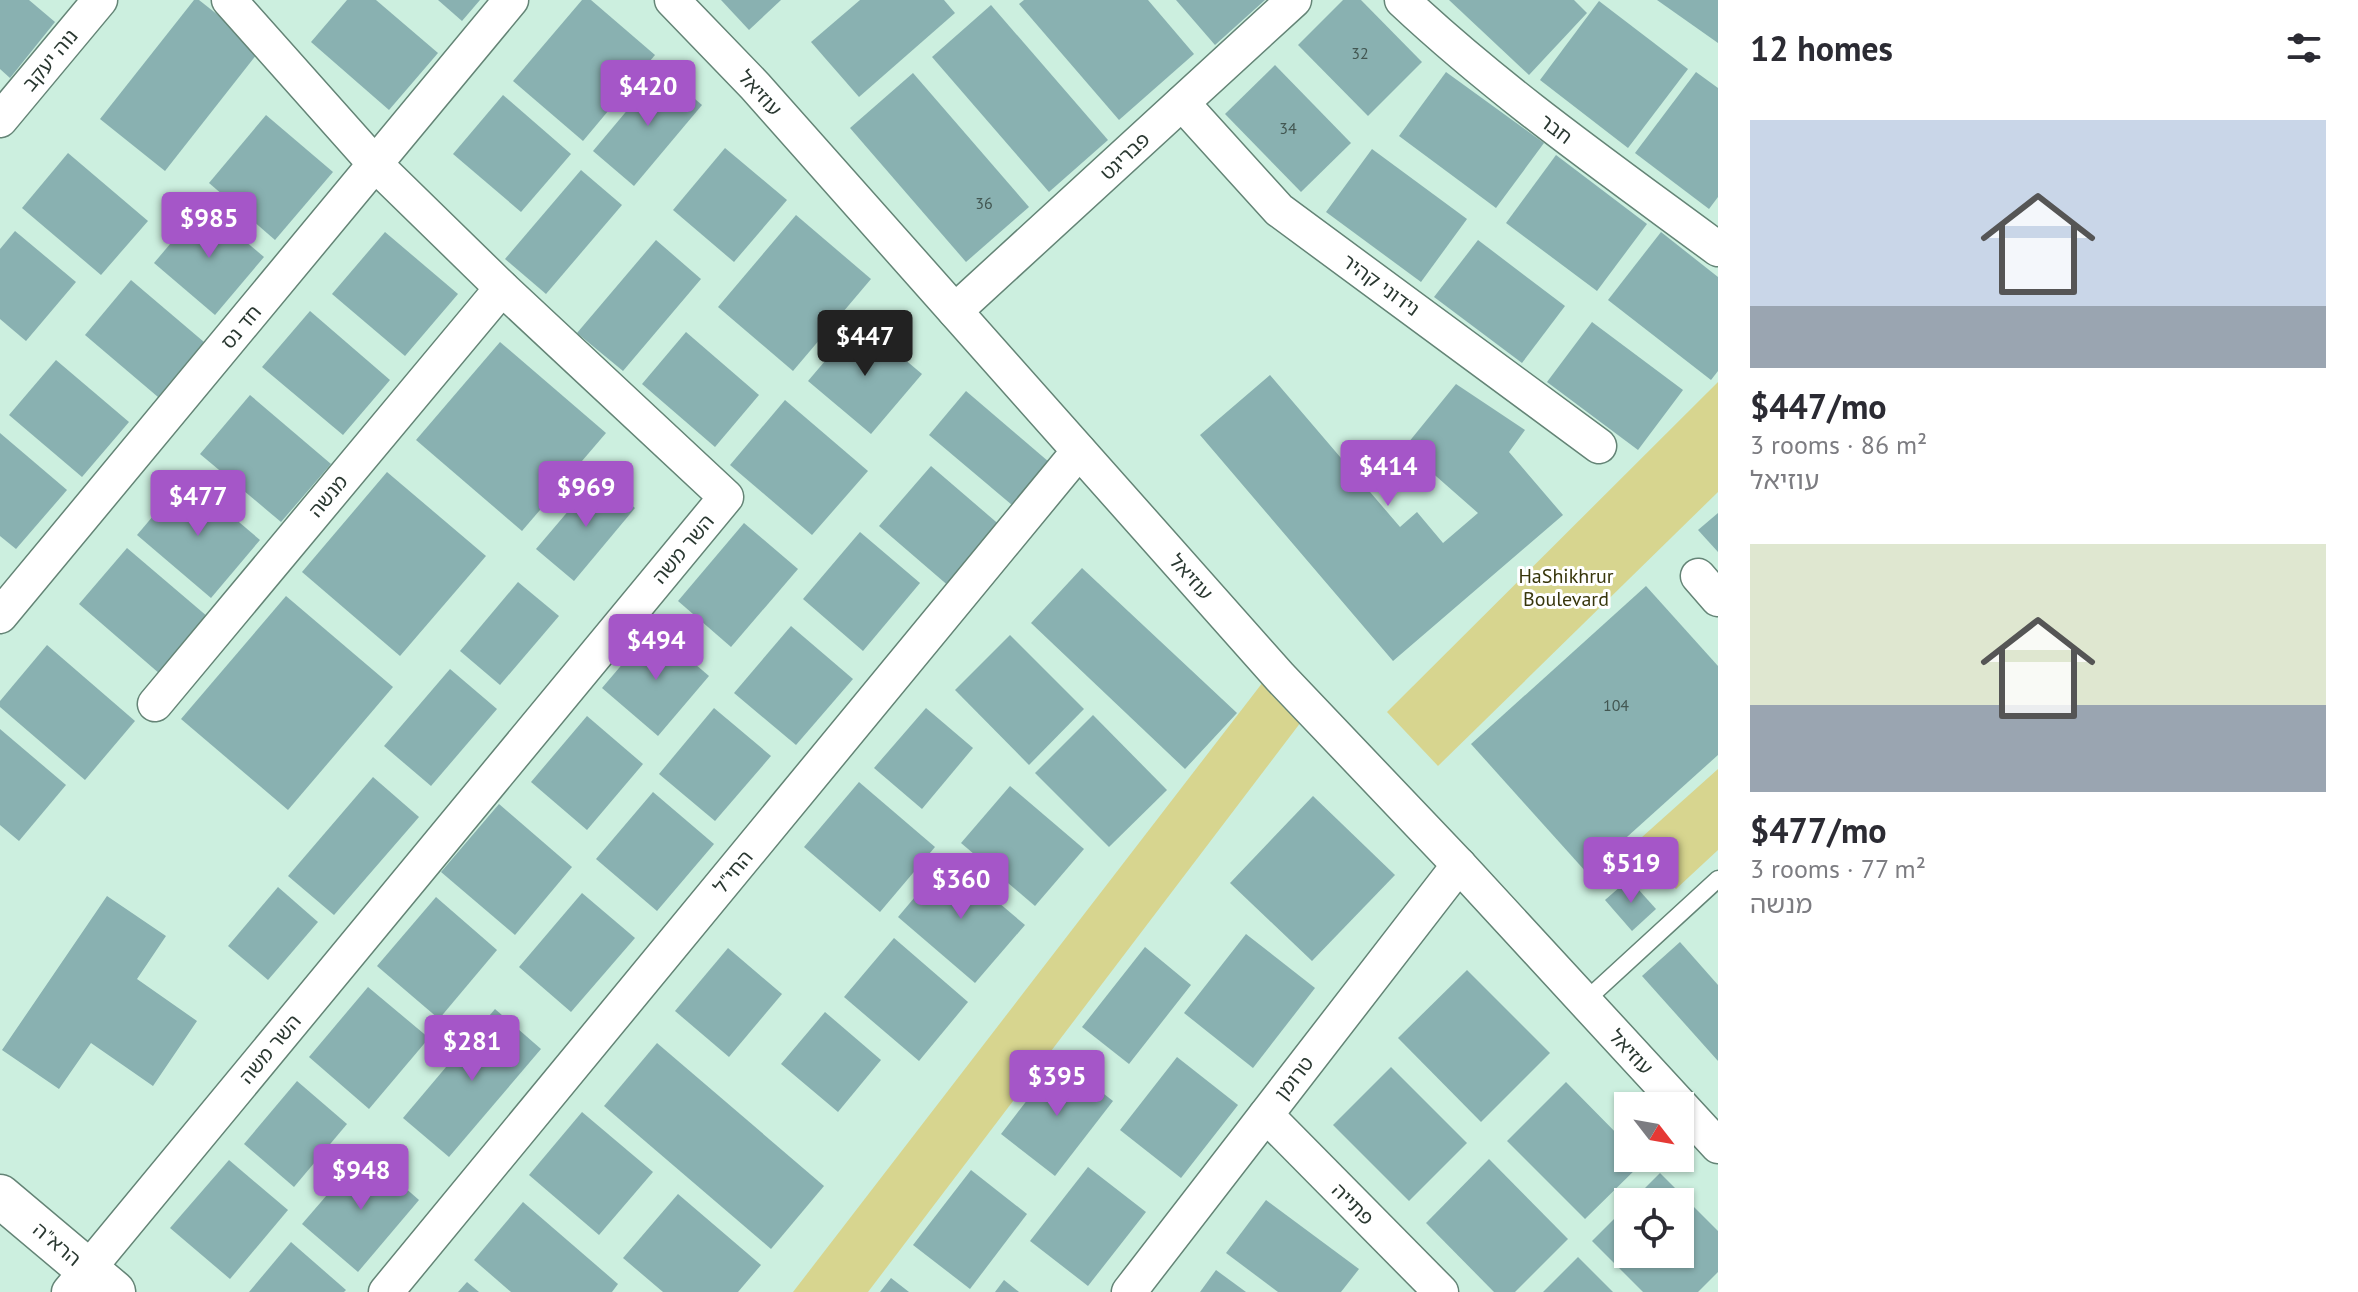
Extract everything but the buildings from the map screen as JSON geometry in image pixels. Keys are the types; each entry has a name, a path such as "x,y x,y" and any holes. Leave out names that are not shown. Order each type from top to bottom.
{"street":[{"name":"נוה יעקב","path":"0,120 100,0"},
{"name":"השר משה","path":"91,1285 726,497 502,288 376,165 229,0"},
{"name":"חד נס","path":"0,616 511,0"},
{"name":"עוזיאל","path":"672,0 755,86 1280,677 1459,865 1718,1146"},
{"name":"פבריגט","path":"955,311 1294,0"},
{"name":"חבר","path":"1402,0 1448,43 1547,123 1718,249"},
{"name":"נידוני קהיר","path":"1182,103 1279,210 1599,446"},
{"name":"מנשה","path":"155,704 502,288"},
{"name":"החי\"ל","path":"386,1292 1079,451"},
{"name":"טרומן","path":"1129,1292 1459,865"},
{"name":"פתייה","path":"1266,1115 1441,1292"},
{"name":"הרא\"ה","path":"0,1196 91,1285"}],"lane":[{"path":"1585,1001 1718,879"}],"green space":[{"name":"HaShikhrur Boulevard","path":"1718,382 1718,492 1438,766 1387,712"},
{"path":"1263,682 1304,718 868,1292 793,1292"},
{"path":"1718,769 1718,850 1676,889 1632,846"}]}
